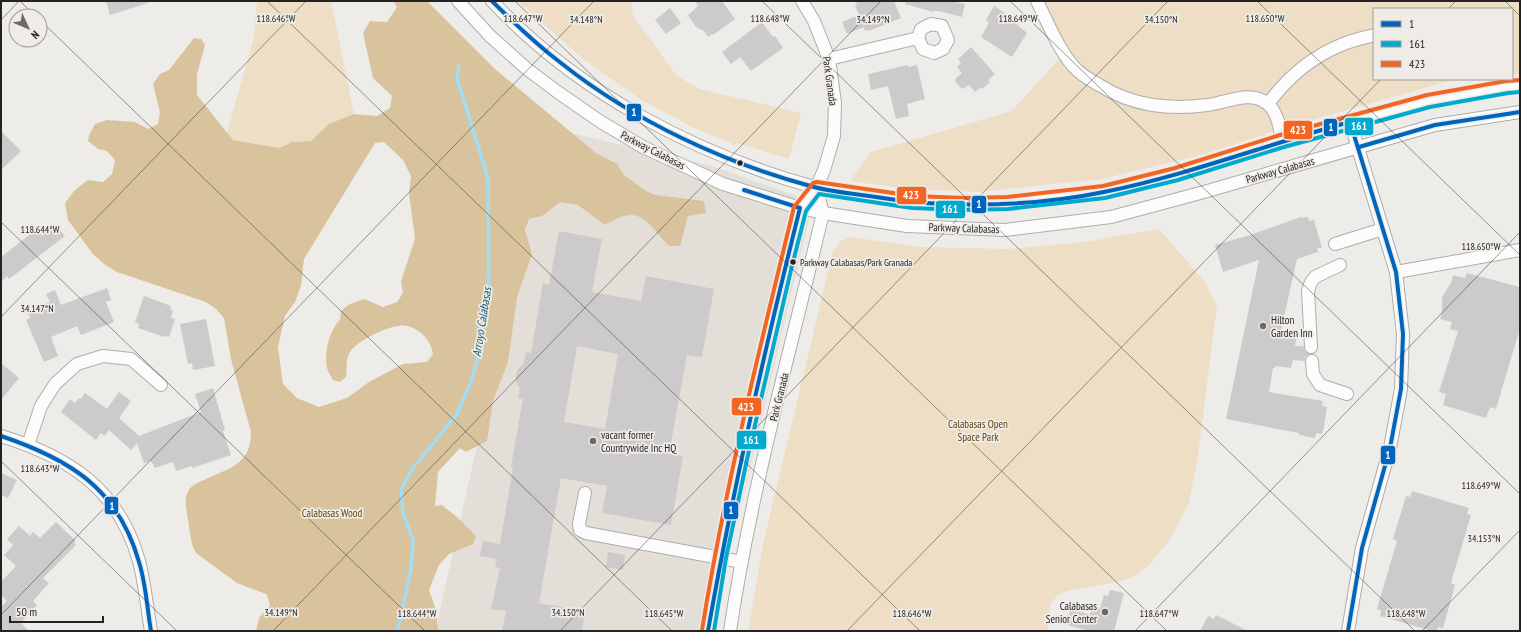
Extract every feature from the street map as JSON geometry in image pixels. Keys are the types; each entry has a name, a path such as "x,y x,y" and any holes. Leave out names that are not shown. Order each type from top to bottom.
{"street":[{"name":"Parkway Calabasas","path":"458,1 490,36 527,69 558,93 600,122 643,147 722,184 800,208 907,226 1005,230 1103,218 1204,192 1435,125 1520,112"},
{"path":"492,1 538,46 578,76 648,121 700,146 734,161 816,188 913,202 965,204 1000,203 1104,192 1177,174 1282,141 1429,101 1520,86"},
{"name":"Park Granada","path":"708,631 720,557 742,454 800,208 816,188 824,170 834,136 835,103 829,59 814,21 802,1"},
{"path":"1037,1 1063,53 1074,68 1114,95 1136,102 1159,106 1186,107 1209,105 1238,97 1254,98 1268,104 1273,110 1277,118 1282,141"},
{"path":"1268,104 1290,78 1313,59 1342,44 1373,35"},
{"path":"829,59 918,38"},
{"path":"1348,631 1362,548 1390,448 1402,389 1403,334 1396,272 1359,147 1350,122"},
{"name":"Park Granada","path":"730,631 742,562 765,454 823,213 816,188"},
{"path":"1335,244 1383,229"},
{"path":"1396,272 1520,250"},
{"path":"1311,347 1308,291 1311,282 1315,277 1340,265"},
{"path":"28,445 41,406 51,389 77,364 103,356 131,359 162,386"},
{"path":"1312,361 1313,374 1320,385 1347,394"},
{"path":"1,436 28,445 53,456 80,473 108,497 126,528 139,562 151,631"},
{"path":"585,493 579,524 580,530 586,533 742,562"}],"shaded area":[{"path":"549,128 709,165 813,202 720,596 716,631 435,631"}],"green space":[{"path":"257,1 331,1 354,114 330,124 311,141 292,142 279,148 233,140 227,133 254,37"},
{"name":"Calabasas Wood","path":"393,1 427,1 495,69 596,153 617,164 624,175 646,191 655,195 704,201 706,213 688,216 680,246 669,246 648,223 635,215 627,215 605,225 578,205 560,202 542,216 529,219 525,230 532,254 517,297 508,362 493,401 487,441 466,452 460,448 438,472 435,506 442,505 457,517 476,536 473,544 449,554 439,565 429,590 436,610 438,631 256,631 259,618 268,609 270,604 266,594 237,583 196,553 191,541 186,505 187,494 192,487 197,483 237,464 243,459 250,443 251,432 231,359 224,318 216,309 206,302 117,272 104,264 92,253 68,220 65,203 75,190 88,180 103,182 112,174 115,160 107,151 98,149 88,141 89,135 95,124 107,120 135,122 148,129 158,124 160,112 153,84 160,74 169,70 194,38 201,39 205,45 197,74 197,95 233,140 279,148 292,142 311,141 329,124 354,114 377,116 390,108 392,96 373,78 363,33 370,21 387,22 397,7","holes":["384,142 403,160 411,176 409,194 415,238 401,282 403,293 397,302 383,307 364,299 348,305 341,311 340,319 328,342 326,353 327,370 333,380 340,382 346,377 348,356 356,346 370,336 398,326 416,329 429,342 433,354 427,362 403,364 369,382 347,398 319,407 297,398 283,384 278,347 285,316 295,302 301,286 304,259 375,143"]},
{"path":"518,1 631,1 633,16 676,75 699,89 801,113 789,159 737,143 735,145 692,127 640,99 582,58"},
{"path":"1040,1 1520,1 1520,74 1513,75 1513,8 1373,8 1373,80 1459,80 1449,81 1287,127 1201,155 1102,179 977,192 908,189 850,181 871,152 1012,111 1068,49"},
{"name":"Calabasas Open Space Park","path":"1159,229 1204,281 1217,307 1198,456 1189,503 1169,541 1150,564 1133,577 1113,583 1067,591 1058,595 1051,603 1048,616 1048,631 748,631 763,544 833,251 841,241 851,237 918,247 1008,249 1085,242"}],"building":[{"path":"106,1 148,1 148,3 110,15"},
{"path":"695,1 722,1 735,19 708,37 704,31 696,27 688,15 698,6"},
{"path":"856,1 894,1 901,18 869,31 865,31 864,27 847,34 842,22 859,15 855,5 857,4"},
{"path":"905,1 950,1 965,4 962,17 939,11 933,12 905,4"},
{"path":"994,6 1016,20 1014,22 1027,33 1012,57 981,37 989,23 986,20"},
{"path":"670,8 681,23 666,34 655,20"},
{"path":"762,22 773,37 775,36 783,48 751,71 740,57 731,64 722,52"},
{"path":"971,47 995,74 988,80 990,82 982,89 981,87 975,92 969,85 962,89 955,81 955,79 962,73 957,67 961,63 958,59"},
{"path":"908,65 909,67 917,65 925,99 907,104 909,116 896,119 888,86 871,90 868,74"},
{"path":"1,131 21,151 1,170"},
{"name":"Hilton Garden Inn","path":"1301,217 1308,217 1309,221 1314,220 1322,248 1317,248 1318,252 1297,259 1281,330 1283,330 1282,333 1297,336 1295,346 1303,346 1305,351 1310,354 1305,357 1305,361 1293,360 1291,368 1275,366 1275,368 1273,368 1269,392 1323,401 1322,406 1327,407 1324,427 1322,434 1316,433 1315,438 1299,435 1299,433 1226,419 1259,260 1223,272 1215,245 1250,235"},
{"path":"56,225 65,236 9,279 7,276 1,282 1,257 37,229 42,236"},
{"name":"vacant former Countrywide Inc HQ","path":"559,231 602,239 592,292 641,301 646,276 714,289 702,357 687,355 669,454 683,456 671,525 602,513 607,486 561,478 539,603 585,611 582,631 502,631 506,611 491,609 500,568 495,567 497,559 480,556 483,541 500,544 523,399 518,398 520,388 516,382 516,375 518,369 524,363 526,352 531,353 543,283 549,285","holes":["577,346 618,354 605,429 564,422"]},
{"path":"1467,273 1520,287 1520,328 1496,409 1490,407 1486,418 1443,405 1446,394 1439,392 1458,331 1450,329 1452,322 1440,319 1442,313 1442,297 1451,283 1453,275 1465,278"},
{"path":"107,288 111,300 106,302 114,322 81,335 77,326 51,337 58,356 44,362 26,320 30,318 27,311 50,302 46,294 55,290 61,305"},
{"path":"144,296 171,306 170,309 173,311 171,318 175,319 169,337 164,337 138,328 139,324 135,322"},
{"path":"206,319 215,366 193,370 192,363 188,364 180,324"},
{"path":"1,363 19,378 1,400"},
{"path":"213,388 225,430 223,431 231,455 192,468 192,466 176,471 173,462 155,468 151,461 144,463 137,443 131,450 109,430 105,436 101,433 96,440 61,412 70,399 75,403 79,398 81,399 85,393 107,409 119,392 131,401 119,418 139,436 201,412 195,394"},
{"path":"1,473 17,480 8,498 1,495"},
{"path":"1412,491 1469,508 1467,514 1471,515 1451,583 1455,585 1443,628 1438,627 1437,631 1432,631 1380,616 1381,610 1377,609 1397,541 1393,539 1406,496 1410,497"},
{"path":"56,522 76,541 74,543 76,545 43,578 49,583 33,601 37,605 21,623 29,631 1,631 1,607 7,601 1,595 1,582 16,566 4,555 13,545 7,539 19,526 30,536 33,532 40,538"},
{"path":"608,552 625,555 623,570 606,567"},
{"name":"Calabasas Senior Center","path":"1110,590 1124,593 1114,631 1084,631 1085,630 1067,625 1070,610 1090,614 1092,607 1100,609 1104,595 1108,596"},
{"path":"1216,615 1248,631 1200,631 1208,616 1214,619"}],"waterway":[{"name":"Arroyo Calabasas","path":"403,606 411,569 413,540 403,513 401,489 412,469 457,414 471,382 482,342 489,293 488,178 457,78 459,66"},
{"name":"Arroyo Calabasas","path":"397,631 402,612"}],"transit line":[{"name":"1","path":"492,1 543,48 589,84 649,121 681,138 747,166 814,187 910,202 934,204 1007,204 1056,200 1104,192 1166,177 1350,122 1396,272 1403,334 1401,389 1390,448 1362,548 1348,631"},
{"name":"423","path":"702,630 732,470 794,207 813,183 817,182 914,196 965,198 1007,197 1103,186 1175,168 1280,135 1427,95 1506,81 1520,80"},
{"name":"161","path":"714,631 726,558 748,455 791,270 806,211 819,194 912,208 965,210 1008,209 1105,198 1178,180 1284,147 1430,107 1520,92"},
{"name":"1","path":"1359,147 1435,125 1520,112"},
{"name":"1","path":"708,631 750,419 800,208 744,190"},
{"name":"1","path":"1,436 26,445 69,466 88,480 104,496 118,514 130,536 139,562 145,587 151,631"}],"place":[{"name":"Parkway Calabasas/Park Granada","path":"793,262"},
{"name":"Hilton Garden Inn","path":"1263,326"},
{"name":"vacant former Countrywide Inc HQ","path":"593,441"},
{"name":"Calabasas Senior Center","path":"1105,612"}]}
